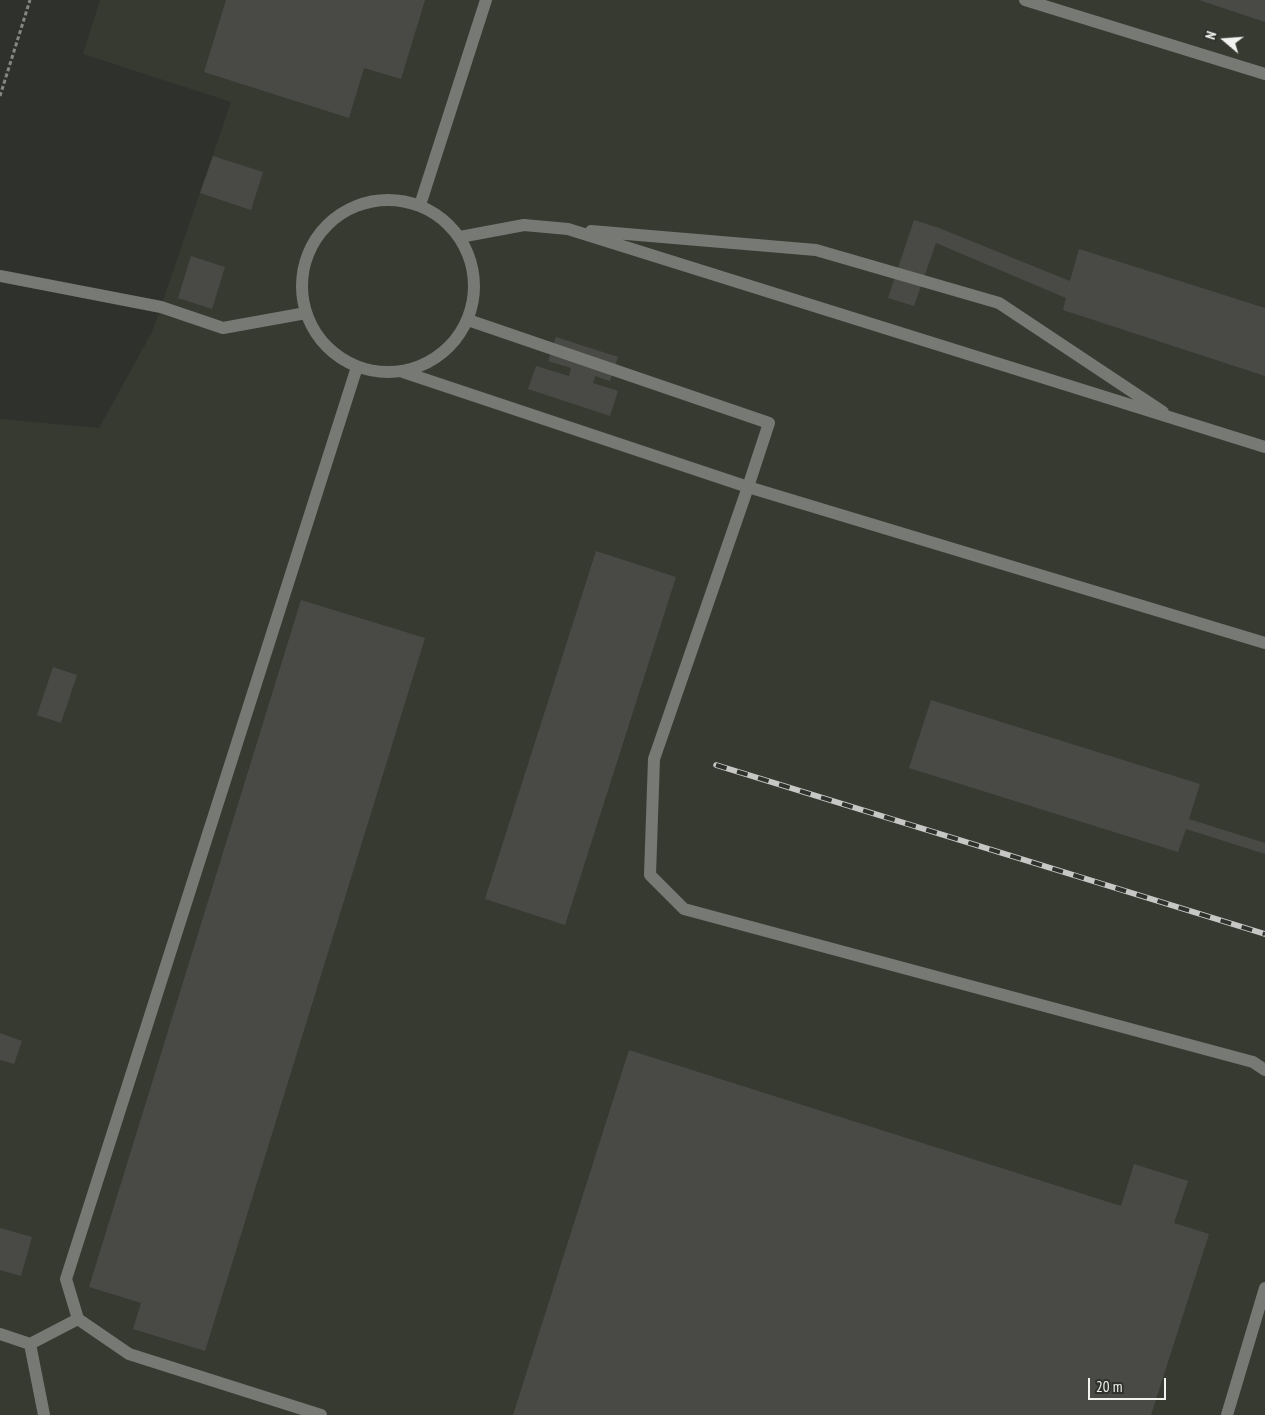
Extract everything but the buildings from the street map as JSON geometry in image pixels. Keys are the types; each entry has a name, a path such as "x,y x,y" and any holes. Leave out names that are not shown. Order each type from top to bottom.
{"lane":[{"path":"420,205 486,0"},
{"path":"1025,0 1265,74"},
{"path":"403,372 430,362 452,344 468,320 473,304 474,278 468,252 460,237 442,218 420,205 404,201 388,199 372,201 342,213 329,223 310,249 302,281 306,313 314,330 340,358 357,367 380,372 403,372 748,486 1265,642"},
{"path":"460,237 524,225 816,250 999,303 1175,420"},
{"path":"568,230 1265,447"},
{"path":"0,276 161,307 223,328 306,313"},
{"path":"468,320 769,423 654,759 650,874 684,909 1253,1062 1265,1070"},
{"path":"322,1415 129,1354 78,1319 66,1279 357,367"},
{"path":"1227,1415 1265,1288"},
{"path":"0,1334 30,1344 78,1319"},
{"path":"30,1344 44,1415"}],"path":[{"path":"0,96 30,0"}],"shaded area":[{"path":"100,0 1265,0 1265,1415 0,1415 0,419 99,428 153,330 231,102 83,54"}],"railway":[{"path":"716,765 1265,934"}]}
